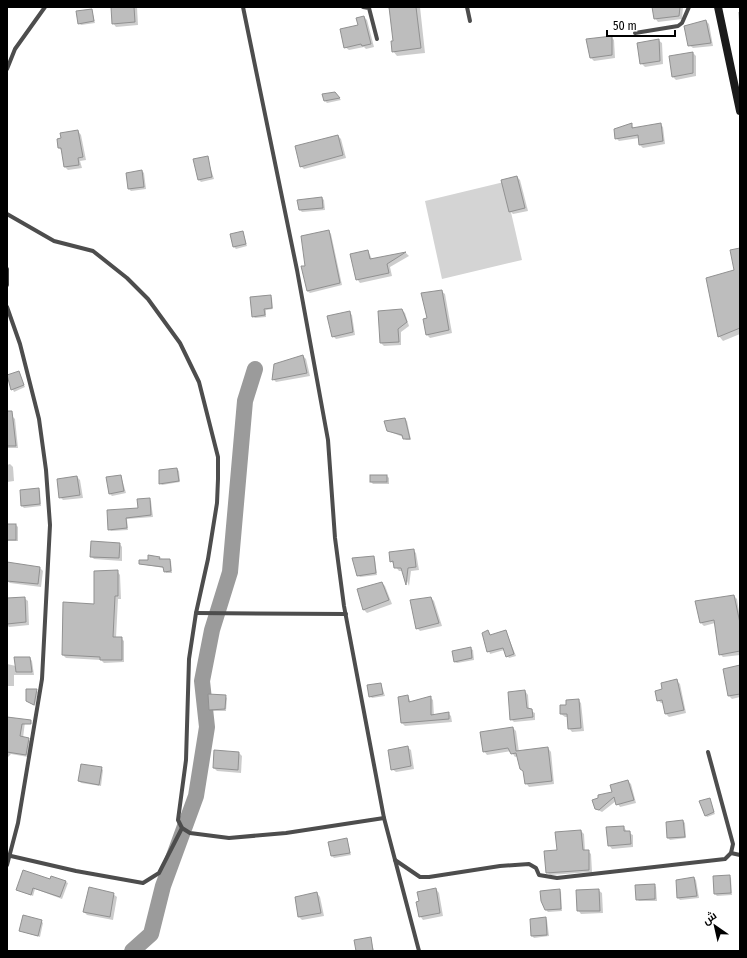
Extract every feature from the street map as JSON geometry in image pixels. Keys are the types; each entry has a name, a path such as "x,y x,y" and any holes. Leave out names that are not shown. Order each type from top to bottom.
{"street":[{"path":"7,70 15,50 45,7"},
{"path":"243,7 298,277 328,440 335,538 346,614 384,818 419,951"},
{"path":"363,7 369,8 377,39"},
{"path":"467,7 470,21"},
{"path":"634,33 678,26 682,23 689,7"},
{"path":"718,7 738,87 740,111"},
{"path":"7,214 54,241 93,251 127,278 148,299 180,343 199,382 218,457 218,479 217,502 208,559 196,613 189,659 186,760 178,820 182,828 190,833 229,838 251,837 384,818"},
{"path":"7,270 7,285"},
{"path":"7,307 20,344 39,419 46,470 50,525 42,679 26,780 11,856 7,865"},
{"path":"196,613 346,614"},
{"path":"395,859 420,877 429,878 500,866 529,864 536,868 540,875 557,878 725,858 731,853 733,844 708,752"},
{"path":"11,856 76,871 143,882 159,874 182,828"},
{"path":"731,853 740,855"}],"shaded area":[{"path":"504,182 522,260 442,279 425,201"}],"building":[{"path":"111,7 134,7 135,22 112,24"},
{"path":"389,7 416,7 421,48 392,52 391,41 393,41"},
{"path":"652,7 680,7 679,16 654,19"},
{"path":"92,9 94,21 78,24 76,11"},
{"path":"364,16 371,44 362,46 361,44 344,48 340,29 358,25 356,18"},
{"path":"706,20 711,43 688,46 684,26"},
{"path":"612,36 612,55 590,58 586,39"},
{"path":"659,39 660,61 640,64 637,43"},
{"path":"693,52 693,73 672,77 669,56"},
{"path":"335,92 340,98 324,101 322,94"},
{"path":"632,123 632,128 661,123 663,141 639,145 638,135 615,139 614,129"},
{"path":"78,130 83,157 78,158 79,165 64,167 61,148 58,148 57,139 61,138 60,133"},
{"path":"338,135 343,155 300,167 295,146"},
{"path":"208,156 212,177 198,180 193,159"},
{"path":"142,170 144,187 128,189 126,173"},
{"path":"517,176 525,208 509,212 501,180"},
{"path":"322,197 323,208 299,210 297,200"},
{"path":"329,230 340,283 307,291 301,266 305,266 301,236"},
{"path":"243,231 246,244 233,247 230,234"},
{"path":"740,248 740,328 718,337 706,278 734,270 730,250"},
{"path":"368,250 370,259 406,252 387,264 389,273 356,280 350,254"},
{"path":"442,290 449,330 426,335 423,319 427,318 421,293"},
{"path":"271,295 272,308 264,309 265,315 252,317 250,297"},
{"path":"402,309 407,322 398,329 399,342 380,343 378,311"},
{"path":"350,311 353,332 332,337 327,316"},
{"path":"303,355 307,373 272,380 274,364"},
{"path":"19,371 24,385 11,390 7,375"},
{"path":"7,411 12,411 16,446 7,446"},
{"path":"405,418 410,439 403,439 402,435 387,431 384,421"},
{"path":"177,468 179,481 159,484 159,470"},
{"path":"121,475 124,491 109,494 106,477"},
{"path":"370,475 387,475 387,482 370,482"},
{"path":"77,476 80,495 59,498 57,479"},
{"path":"39,488 40,504 21,506 20,490"},
{"path":"150,498 151,515 126,518 127,528 108,530 107,510 138,508 137,499"},
{"path":"7,524 16,524 16,540 7,540"},
{"path":"91,541 120,543 119,558 90,557"},
{"path":"414,549 416,567 408,568 406,585 401,568 394,568 393,561 390,562 389,552"},
{"path":"148,555 160,557 159,559 170,559 171,571 164,572 163,567 139,564 139,560 148,560"},
{"path":"374,556 376,573 357,576 352,558"},
{"path":"7,562 40,567 38,584 7,581"},
{"path":"118,570 118,596 115,596 113,637 122,637 122,660 100,660 100,657 62,655 63,602 94,604 94,571"},
{"path":"382,582 389,600 363,610 357,589"},
{"path":"734,595 740,623 740,651 719,655 714,620 700,623 695,601"},
{"path":"25,597 26,622 7,624 7,598"},
{"path":"431,597 439,623 416,629 410,600"},
{"path":"488,630 490,635 506,630 514,654 506,657 503,648 487,652 482,633"},
{"path":"471,647 472,658 454,662 452,651"},
{"path":"14,657 30,657 32,672 16,672"},
{"path":"740,665 740,694 728,696 723,669"},
{"path":"677,679 684,710 665,714 662,700 657,701 655,691 662,689 661,683"},
{"path":"381,683 383,694 369,697 367,685"},
{"path":"26,689 37,689 34,705 26,701"},
{"path":"525,690 527,708 532,709 533,717 510,720 508,692"},
{"path":"208,694 226,695 225,709 209,710"},
{"path":"408,695 409,702 431,696 431,715 449,712 449,719 401,723 398,697"},
{"path":"579,699 581,728 568,729 567,714 560,714 560,705 566,705 566,700"},
{"path":"7,717 31,720 31,724 22,724 20,736 29,738 26,755 7,752"},
{"path":"513,727 516,751 548,747 552,781 525,784 523,771 520,769 516,753 511,754 508,748 483,752 480,732"},
{"path":"408,746 411,766 391,770 388,750"},
{"path":"214,750 239,752 238,770 213,768"},
{"path":"81,764 102,767 99,785 78,781"},
{"path":"628,780 634,800 616,805 614,797 599,810 595,809 592,800 598,798 598,795 612,792 610,785"},
{"path":"710,798 714,812 705,816 699,801"},
{"path":"683,820 685,837 667,838 666,822"},
{"path":"624,826 624,831 630,831 631,844 608,846 606,827"},
{"path":"581,830 583,850 589,850 589,870 546,873 544,851 557,850 555,832"},
{"path":"347,838 350,853 331,856 328,842"},
{"path":"23,870 50,879 51,876 66,881 60,897 33,888 31,895 16,890"},
{"path":"730,875 731,893 714,894 713,876"},
{"path":"694,877 697,896 677,898 676,880"},
{"path":"655,884 655,899 636,900 635,885"},
{"path":"89,887 114,893 110,917 83,912"},
{"path":"436,888 440,913 419,917 416,902 419,901 417,892"},
{"path":"560,889 561,909 545,910 541,901 540,891"},
{"path":"599,889 600,911 577,911 576,890"},
{"path":"317,892 321,913 298,917 295,897"},
{"path":"23,915 42,920 38,936 19,931"},
{"path":"546,917 547,935 531,936 530,919"},
{"path":"371,937 373,951 356,951 354,940"}],"waterway":[{"path":"132,951 151,934 163,886 196,796 207,727 202,681 212,630 230,572 245,401 255,369"}]}
